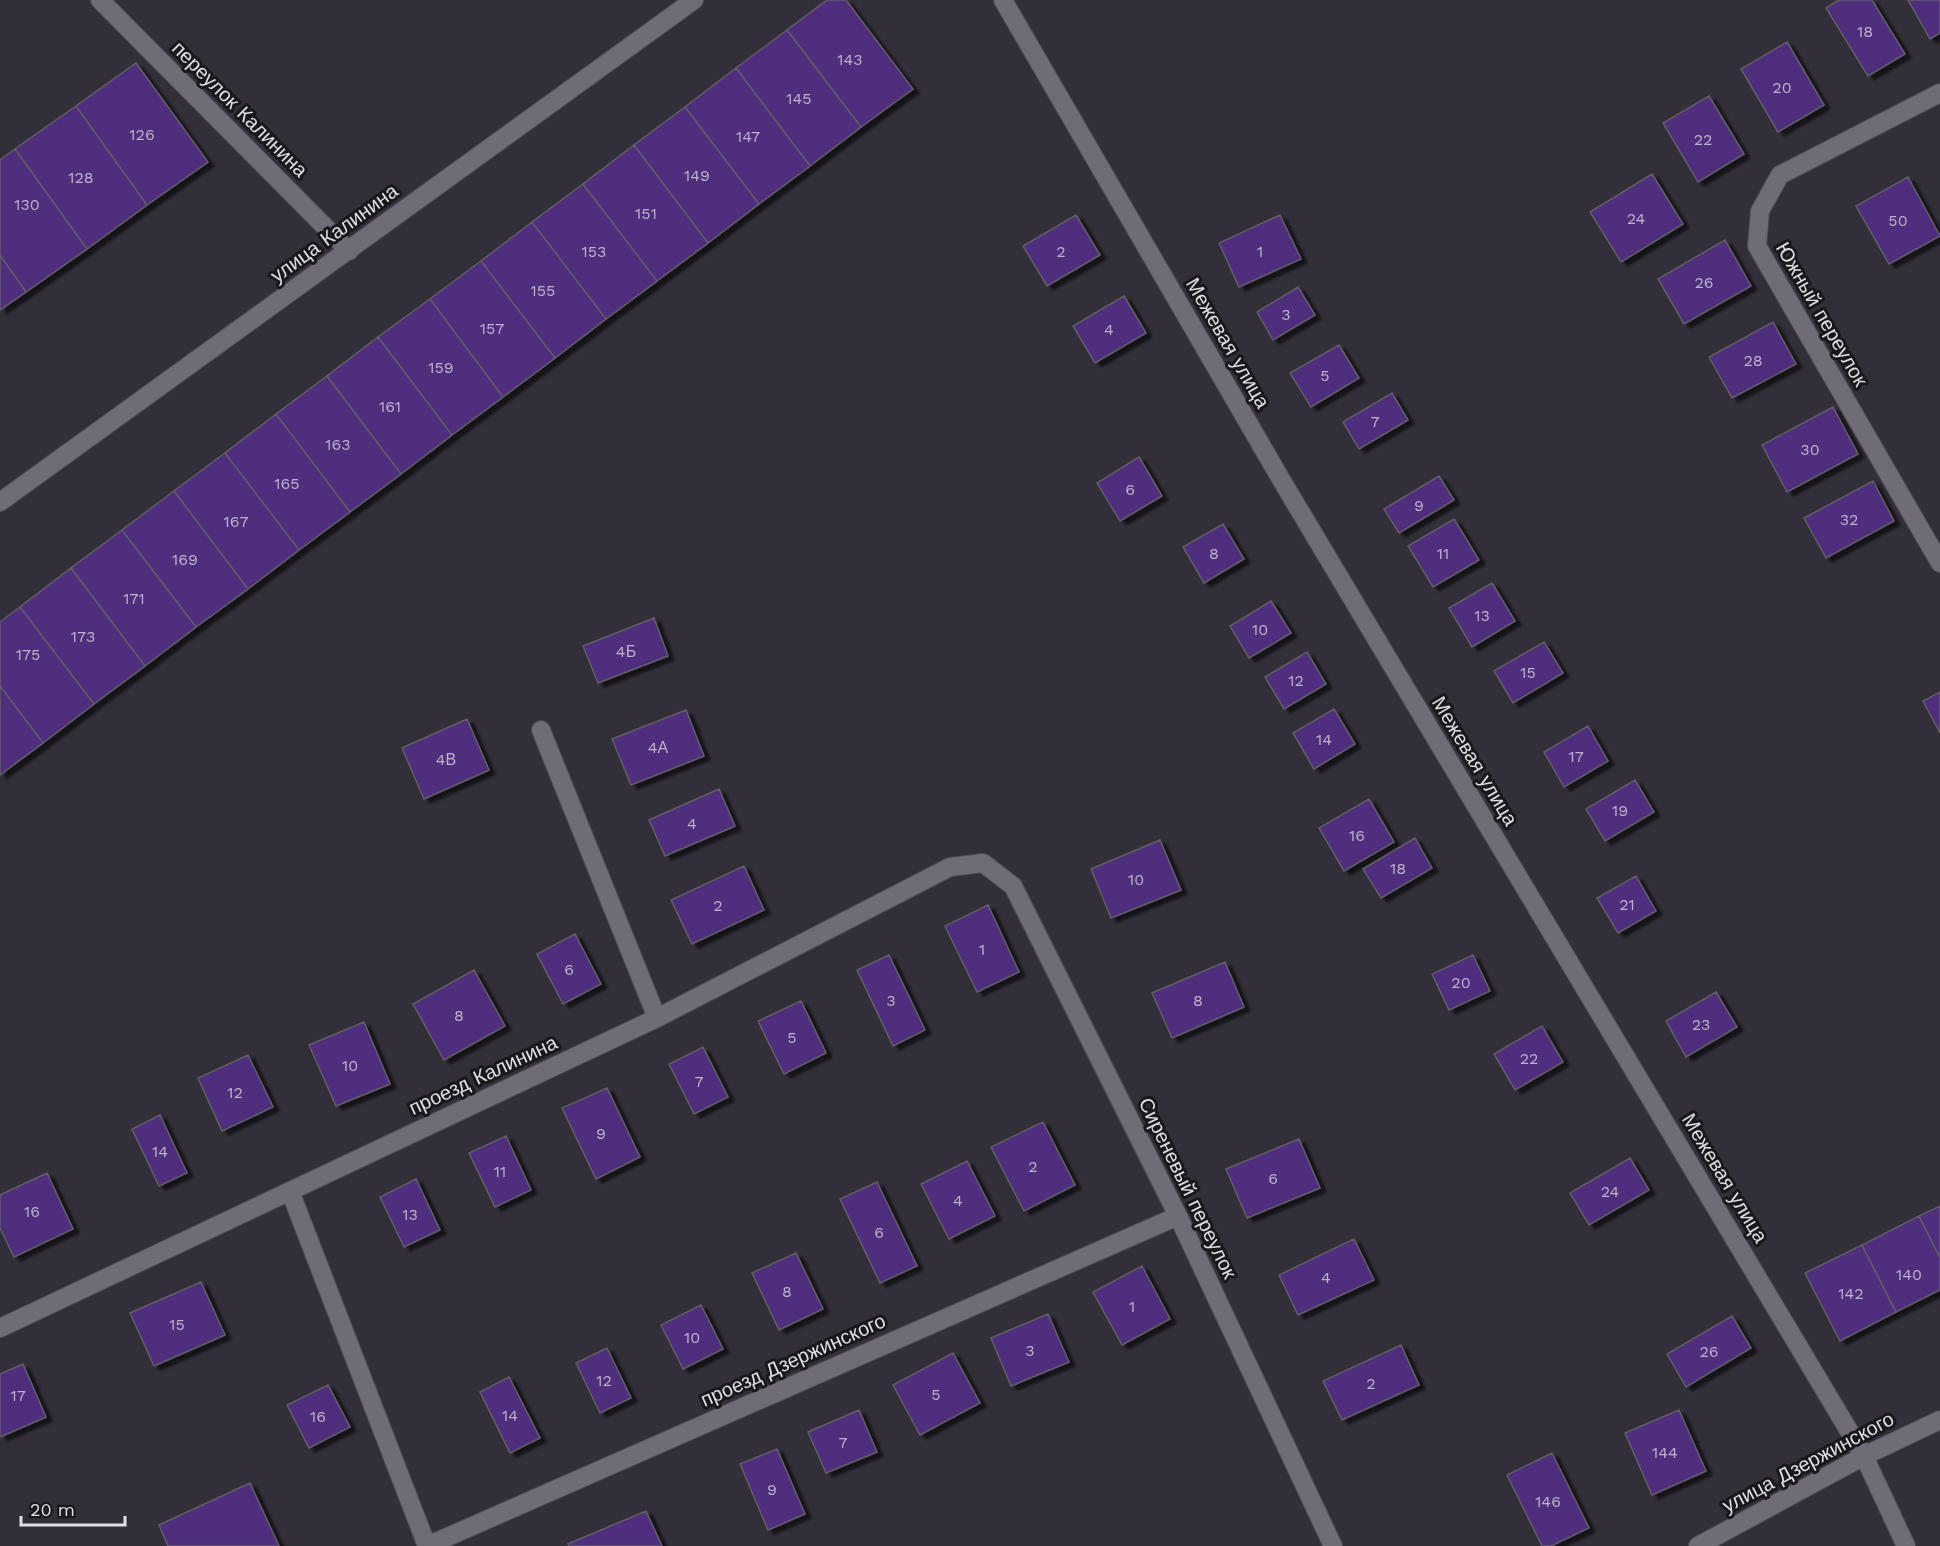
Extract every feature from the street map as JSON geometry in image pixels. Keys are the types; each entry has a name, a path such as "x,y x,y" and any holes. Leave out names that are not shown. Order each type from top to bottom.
{"street":[{"name":"переулок Калинина","path":"100,0 349,250"},
{"name":"улица Калинина","path":"0,502 694,0"},
{"name":"Межевая улица","path":"1003,0 1282,481 1864,1456 1906,1546"},
{"name":"Южный переулок","path":"1940,93 1780,175 1760,211 1756,246 1940,563"},
{"path":"541,730 657,1018"},
{"name":"проезд Калинина","path":"0,1328 657,1018 950,867 983,863"},
{"name":"Сиреневый переулок","path":"983,863 1013,886 1178,1216 1333,1546"},
{"path":"290,1191 427,1546"},
{"name":"проезд Дзержинского","path":"427,1546 1178,1216"},
{"name":"улица Дзержинского","path":"1698,1546 1864,1456 1940,1419"}],"building":[{"path":"827,0 846,0 913,89 861,127 787,30"},
{"path":"1839,0 1872,0 1905,54 1868,76 1826,8"},
{"path":"1908,0 1940,0 1940,33 1930,39"},
{"path":"787,30 861,127 810,166 736,68"},
{"path":"1787,42 1824,105 1778,132 1741,69"},
{"path":"136,63 208,162 147,205 76,106"},
{"path":"736,68 810,166 759,204 685,107"},
{"path":"1709,96 1744,154 1698,182 1663,123"},
{"path":"76,106 147,205 87,249 15,149"},
{"path":"685,107 759,204 708,243 634,145"},
{"path":"634,145 708,243 657,281 583,184"},
{"path":"15,149 87,249 26,292 0,255 0,160"},
{"path":"1652,174 1683,224 1621,262 1590,212"},
{"path":"1908,177 1940,236 1889,264 1856,206"},
{"path":"583,184 657,281 606,319 532,222"},
{"path":"1076,215 1100,255 1047,286 1023,246"},
{"path":"1280,215 1301,259 1239,287 1219,243"},
{"path":"532,222 606,319 555,358 481,261"},
{"path":"1725,240 1751,286 1684,324 1658,279"},
{"path":"0,255 26,292 0,310"},
{"path":"481,261 555,358 503,397 430,299"},
{"path":"1298,287 1315,315 1273,340 1257,312"},
{"path":"1124,296 1146,333 1095,363 1073,326"},
{"path":"430,299 503,397 452,435 378,337"},
{"path":"1773,322 1796,364 1732,398 1709,357"},
{"path":"378,337 452,435 401,474 327,376"},
{"path":"1339,345 1359,378 1311,407 1290,373"},
{"path":"327,376 401,474 350,512 276,414"},
{"path":"1392,393 1408,420 1359,449 1343,422"},
{"path":"1833,407 1858,454 1787,492 1762,445"},
{"path":"276,414 350,512 299,550 225,453"},
{"path":"225,453 299,550 248,589 174,491"},
{"path":"1139,457 1162,496 1120,521 1097,483"},
{"path":"1439,476 1454,500 1399,533 1384,509"},
{"path":"1873,481 1894,521 1826,558 1804,518"},
{"path":"174,491 248,589 196,627 122,530"},
{"path":"1454,519 1479,560 1433,587 1408,546"},
{"path":"1223,524 1244,559 1204,583 1183,547"},
{"path":"122,530 196,627 145,666 71,568"},
{"path":"71,568 145,666 94,704 20,607"},
{"path":"1492,583 1515,621 1472,647 1449,608"},
{"path":"1271,601 1291,633 1249,658 1230,626"},
{"path":"20,607 94,704 43,743 0,686 0,622"},
{"path":"654,618 668,656 598,683 583,646"},
{"path":"1544,642 1563,673 1513,703 1494,671"},
{"path":"1307,652 1326,684 1284,709 1265,677"},
{"path":"0,686 43,743 0,775"},
{"path":"1940,692 1940,733 1923,701"},
{"path":"1334,709 1355,744 1314,769 1293,733"},
{"path":"686,710 704,756 631,785 612,739"},
{"path":"467,719 489,770 424,799 402,748"},
{"path":"1588,726 1608,761 1564,787 1544,752"},
{"path":"1635,780 1654,812 1605,841 1586,809"},
{"path":"719,789 735,826 665,856 649,820"},
{"path":"1369,799 1394,842 1344,871 1319,828"},
{"path":"1415,838 1432,868 1381,898 1363,869"},
{"path":"1160,840 1181,890 1111,918 1091,869"},
{"path":"744,866 764,910 692,944 671,900"},
{"path":"1636,876 1656,911 1618,933 1597,898"},
{"path":"988,905 1019,972 977,992 945,926"},
{"path":"575,934 601,984 563,1004 537,954"},
{"path":"889,955 925,1030 893,1046 857,970"},
{"path":"1473,955 1490,991 1449,1010 1432,974"},
{"path":"1225,962 1244,1007 1172,1038 1152,993"},
{"path":"474,970 505,1026 444,1060 413,1004"},
{"path":"1716,992 1737,1027 1686,1057 1666,1021"},
{"path":"801,1001 826,1053 784,1074 758,1021"},
{"path":"364,1022 390,1084 336,1106 309,1045"},
{"path":"1542,1026 1563,1062 1515,1090 1494,1054"},
{"path":"703,1047 728,1097 694,1114 669,1064"},
{"path":"248,1055 273,1107 222,1131 198,1078"},
{"path":"607,1088 640,1157 596,1179 562,1108"},
{"path":"160,1115 187,1173 159,1186 132,1129"},
{"path":"1043,1122 1075,1185 1024,1211 991,1147"},
{"path":"506,1136 531,1190 495,1207 469,1153"},
{"path":"1299,1139 1320,1188 1247,1218 1226,1169"},
{"path":"1630,1158 1649,1190 1589,1225 1570,1193"},
{"path":"967,1161 995,1216 949,1239 921,1184"},
{"path":"47,1173 73,1229 14,1257 0,1228 0,1195"},
{"path":"416,1179 440,1230 404,1247 380,1197"},
{"path":"877,1182 917,1266 880,1283 840,1199"},
{"path":"1940,1206 1940,1258 1919,1216"},
{"path":"1919,1216 1940,1258 1940,1290 1896,1312 1862,1245"},
{"path":"1354,1239 1374,1280 1298,1315 1279,1275"},
{"path":"1862,1245 1896,1312 1840,1341 1805,1273"},
{"path":"796,1253 823,1309 779,1330 752,1273"},
{"path":"1142,1266 1170,1319 1122,1345 1093,1292"},
{"path":"201,1282 225,1335 154,1366 130,1313"},
{"path":"701,1305 723,1349 683,1369 661,1325"},
{"path":"1048,1314 1069,1362 1011,1386 991,1338"},
{"path":"1732,1316 1751,1348 1686,1387 1667,1354"},
{"path":"1401,1345 1419,1385 1342,1420 1323,1381"},
{"path":"607,1348 631,1398 600,1413 576,1363"},
{"path":"953,1353 980,1403 920,1435 893,1385"},
{"path":"23,1364 46,1417 0,1437 0,1374"},
{"path":"509,1377 540,1438 510,1453 480,1392"},
{"path":"328,1385 350,1427 309,1448 287,1405"},
{"path":"859,1410 877,1452 826,1473 808,1432"},
{"path":"1679,1410 1706,1471 1652,1495 1625,1433"},
{"path":"777,1449 805,1514 768,1530 740,1464"},
{"path":"1552,1453 1589,1528 1551,1546 1542,1546 1507,1475"},
{"path":"250,1483 279,1546 168,1546 159,1525"},
{"path":"646,1511 662,1546 569,1546 568,1544"}]}
